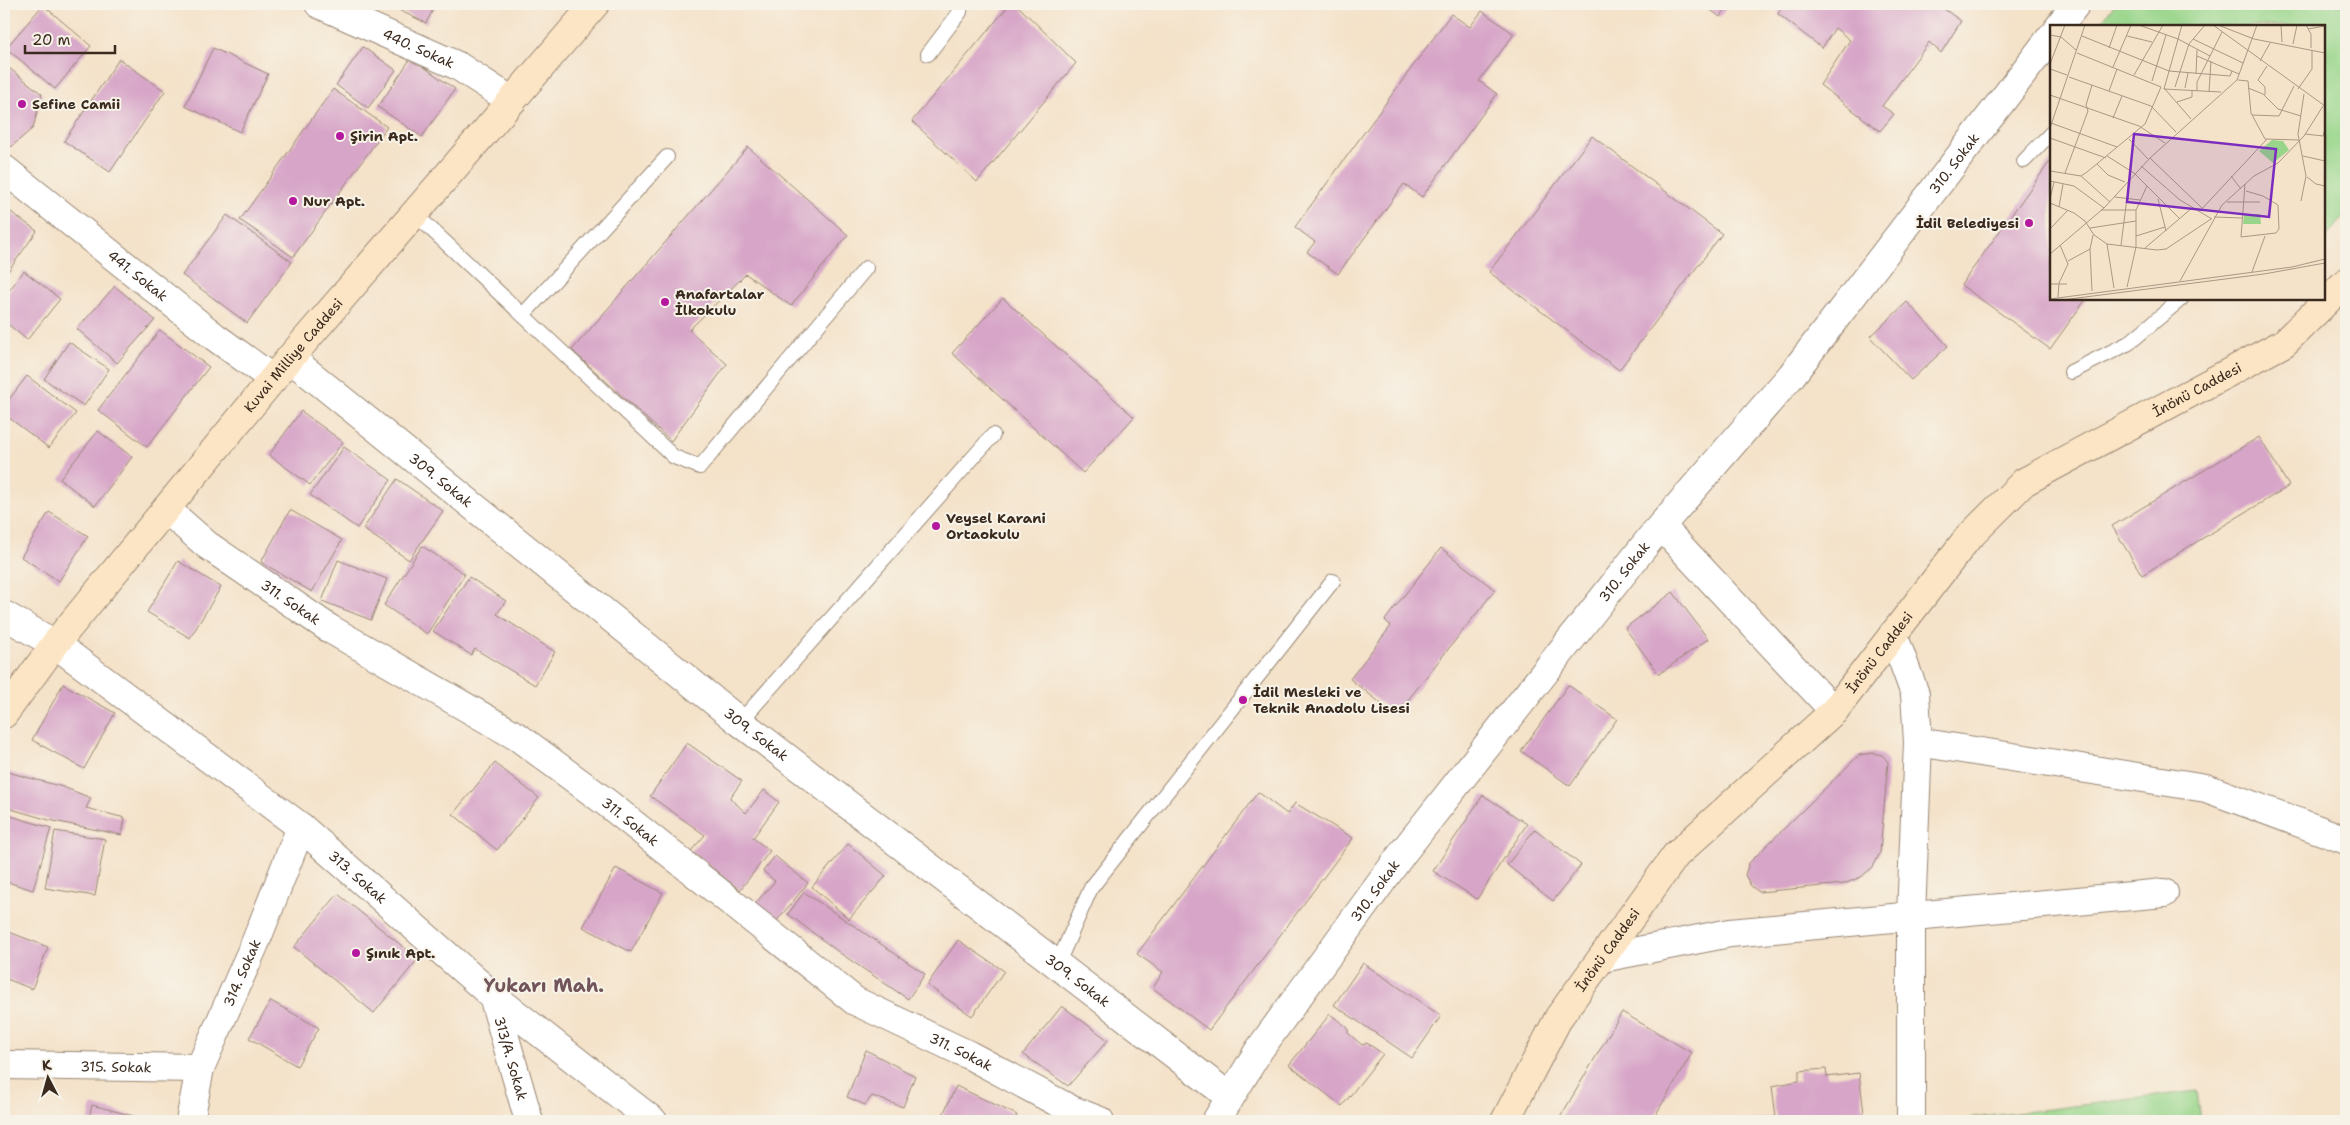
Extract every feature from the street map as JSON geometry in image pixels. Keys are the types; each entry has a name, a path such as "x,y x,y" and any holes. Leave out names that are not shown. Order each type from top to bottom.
{"street":[{"name":"440. Sokak","path":"319,4 458,66 512,101"},
{"name":"Kuvai Milliye Caddesi","path":"4,714 55,644 290,358 595,4"},
{"path":"2060,25 2076,4"},
{"name":"310. Sokak","path":"1216,1121 1259,1050 1404,851 1661,526 1791,376 2050,38"},
{"name":"441. Sokak","path":"4,169 215,337 273,379"},
{"name":"İnönü Caddesi","path":"1505,1121 1559,1017 1676,855 1834,711 1967,539 2024,482 2284,343 2325,300"},
{"name":"309. Sokak","path":"290,358 740,722 1230,1097"},
{"name":"311. Sokak","path":"166,509 207,545 330,629 518,737 607,803 855,1002 969,1055 1067,1116 1100,1121"},
{"path":"1661,526 1834,711"},
{"name":"313. Sokak","path":"4,614 55,644 301,827 493,996 653,1121"},
{"path":"1893,634 1915,694 1918,742 1910,916 1910,1121"},
{"path":"1918,742 2206,788 2346,840"},
{"name":"314. Sokak","path":"190,1121 200,1068 256,941 301,827"},
{"path":"1602,958 1730,933 2164,893"},
{"name":"313/A. Sokak","path":"493,996 529,1121"},
{"name":"315. Sokak","path":"4,1065 200,1068"}],"lane":[{"path":"928,54 960,12 961,4"},
{"path":"2024,162 2050,134"},
{"path":"523,315 667,157"},
{"path":"414,214 674,457 700,467 866,268"},
{"path":"2071,372 2129,343 2180,300"},
{"path":"740,722 993,435"},
{"path":"1057,965 1091,888 1333,581"}],"green space":[{"path":"2115,4 2346,4 2346,214 2325,238 2325,25 2099,25"},
{"path":"2197,1091 2201,1121 1951,1121"}],"building":[{"path":"386,4 436,4 426,23"},
{"path":"1010,4 1016,4 1076,63 977,182 912,121"},
{"path":"1703,4 1729,4 1720,17"},
{"path":"1783,4 1937,4 1961,21 1941,53 1929,42 1882,106 1894,114 1880,131 1820,85 1850,40 1835,28 1822,48 1778,14"},
{"path":"43,5 91,46 55,89 6,48"},
{"path":"1482,11 1514,34 1479,81 1497,94 1422,197 1404,184 1338,274 1307,252 1315,242 1295,227 1451,14 1470,27"},
{"path":"363,47 396,70 368,108 336,85"},
{"path":"213,48 268,74 240,132 185,106"},
{"path":"411,58 455,89 422,137 378,107"},
{"path":"119,59 165,91 110,172 64,141"},
{"name":"Sefine Camii","path":"4,64 42,94 33,128 11,147 4,142"},
{"path":"333,89 387,127 293,257 240,220"},
{"path":"1592,136 1722,234 1619,370 1489,272"},
{"path":"748,147 848,235 791,306 746,274 689,330 727,364 671,441 572,350"},
{"name":"İdil Belediyesi","path":"2050,161 2050,300 2085,300 2050,349 1961,285"},
{"path":"4,207 37,231 4,277"},
{"path":"227,215 292,262 247,323 182,275"},
{"path":"24,271 60,299 27,340 4,321 4,297"},
{"path":"115,286 155,320 117,363 77,329"},
{"path":"1003,298 1134,417 1083,473 952,353"},
{"path":"1907,302 1948,346 1911,380 1870,337"},
{"path":"160,330 209,367 147,447 98,410"},
{"path":"69,342 109,369 84,406 44,379"},
{"path":"27,376 76,413 49,448 4,414 4,406"},
{"path":"301,411 343,442 310,485 269,455"},
{"path":"98,431 132,457 95,506 60,479"},
{"path":"2259,437 2289,486 2142,575 2112,526"},
{"path":"344,447 391,480 357,528 310,495"},
{"path":"397,479 443,511 409,560 363,529"},
{"path":"290,510 342,540 312,592 261,562"},
{"path":"49,512 88,536 59,581 21,557"},
{"path":"422,546 465,574 427,634 384,605"},
{"path":"1441,548 1495,590 1396,715 1350,679 1391,626 1385,620"},
{"path":"338,560 387,579 371,620 322,601"},
{"path":"178,561 221,587 190,638 147,612"},
{"path":"469,577 506,601 497,614 555,652 535,685 475,649 471,655 433,631"},
{"path":"1673,592 1708,639 1659,674 1625,628"},
{"path":"63,684 115,713 84,769 32,740"},
{"path":"1568,685 1617,719 1570,786 1521,751"},
{"path":"687,743 742,781 730,798 746,813 764,790 779,802 753,838 770,851 740,890 691,851 705,835 650,796"},
{"path":"1874,753 1882,755 1888,762 1880,853 1873,867 1861,877 1844,884 1759,892 1751,886 1745,875 1749,863 1859,755"},
{"path":"495,763 539,798 497,850 453,814"},
{"path":"4,771 63,787 91,798 86,808 125,818 122,835 49,820 4,807"},
{"path":"1258,792 1287,814 1295,803 1353,838 1209,1030 1153,988 1163,972 1137,954"},
{"path":"1483,795 1527,824 1477,899 1433,871"},
{"path":"4,814 51,828 33,890 4,881"},
{"path":"1535,829 1581,865 1553,901 1507,865"},
{"path":"55,831 105,839 95,896 45,888"},
{"path":"848,844 886,876 849,919 812,887"},
{"path":"775,856 808,883 775,923 754,905 775,881 763,871"},
{"path":"616,868 663,893 631,952 583,927"},
{"path":"804,892 925,974 908,999 840,953 788,914"},
{"name":"Şınık Apt.","path":"338,894 418,959 374,1013 294,947"},
{"path":"4,930 48,947 32,989 4,978"},
{"path":"958,940 1004,971 972,1016 927,985"},
{"path":"1363,963 1441,1016 1412,1058 1334,1005"},
{"path":"271,1001 319,1028 297,1066 249,1038"},
{"path":"1062,1006 1108,1040 1068,1086 1023,1054"},
{"path":"1622,1012 1692,1053 1652,1121 1558,1121"},
{"path":"1330,1014 1348,1028 1348,1033 1362,1045 1367,1043 1383,1054 1342,1106 1289,1065"},
{"path":"866,1050 915,1076 903,1107 872,1096 865,1105 847,1097"},
{"path":"1826,1069 1827,1077 1859,1073 1865,1121 1750,1121 1776,1117 1772,1086 1799,1081 1799,1071"},
{"path":"956,1086 1017,1115 1014,1121 940,1121"},
{"path":"92,1105 152,1121 88,1121"}],"place":[{"name":"Sefine Camii","path":"22,104"},
{"name":"Şirin Apt.","path":"340,136"},
{"name":"Nur Apt.","path":"293,201"},
{"name":"İdil Belediyesi","path":"2029,223"},
{"name":"Anafartalar İlkokulu","path":"665,302"},
{"name":"Veysel Karani Ortaokulu","path":"936,526"},
{"name":"İdil Mesleki ve Teknik Anadolu Lisesi","path":"1243,700"},
{"name":"Şınık Apt.","path":"356,953"}],"district":[{"name":"Yukarı Mah.","path":"544,985"}]}
